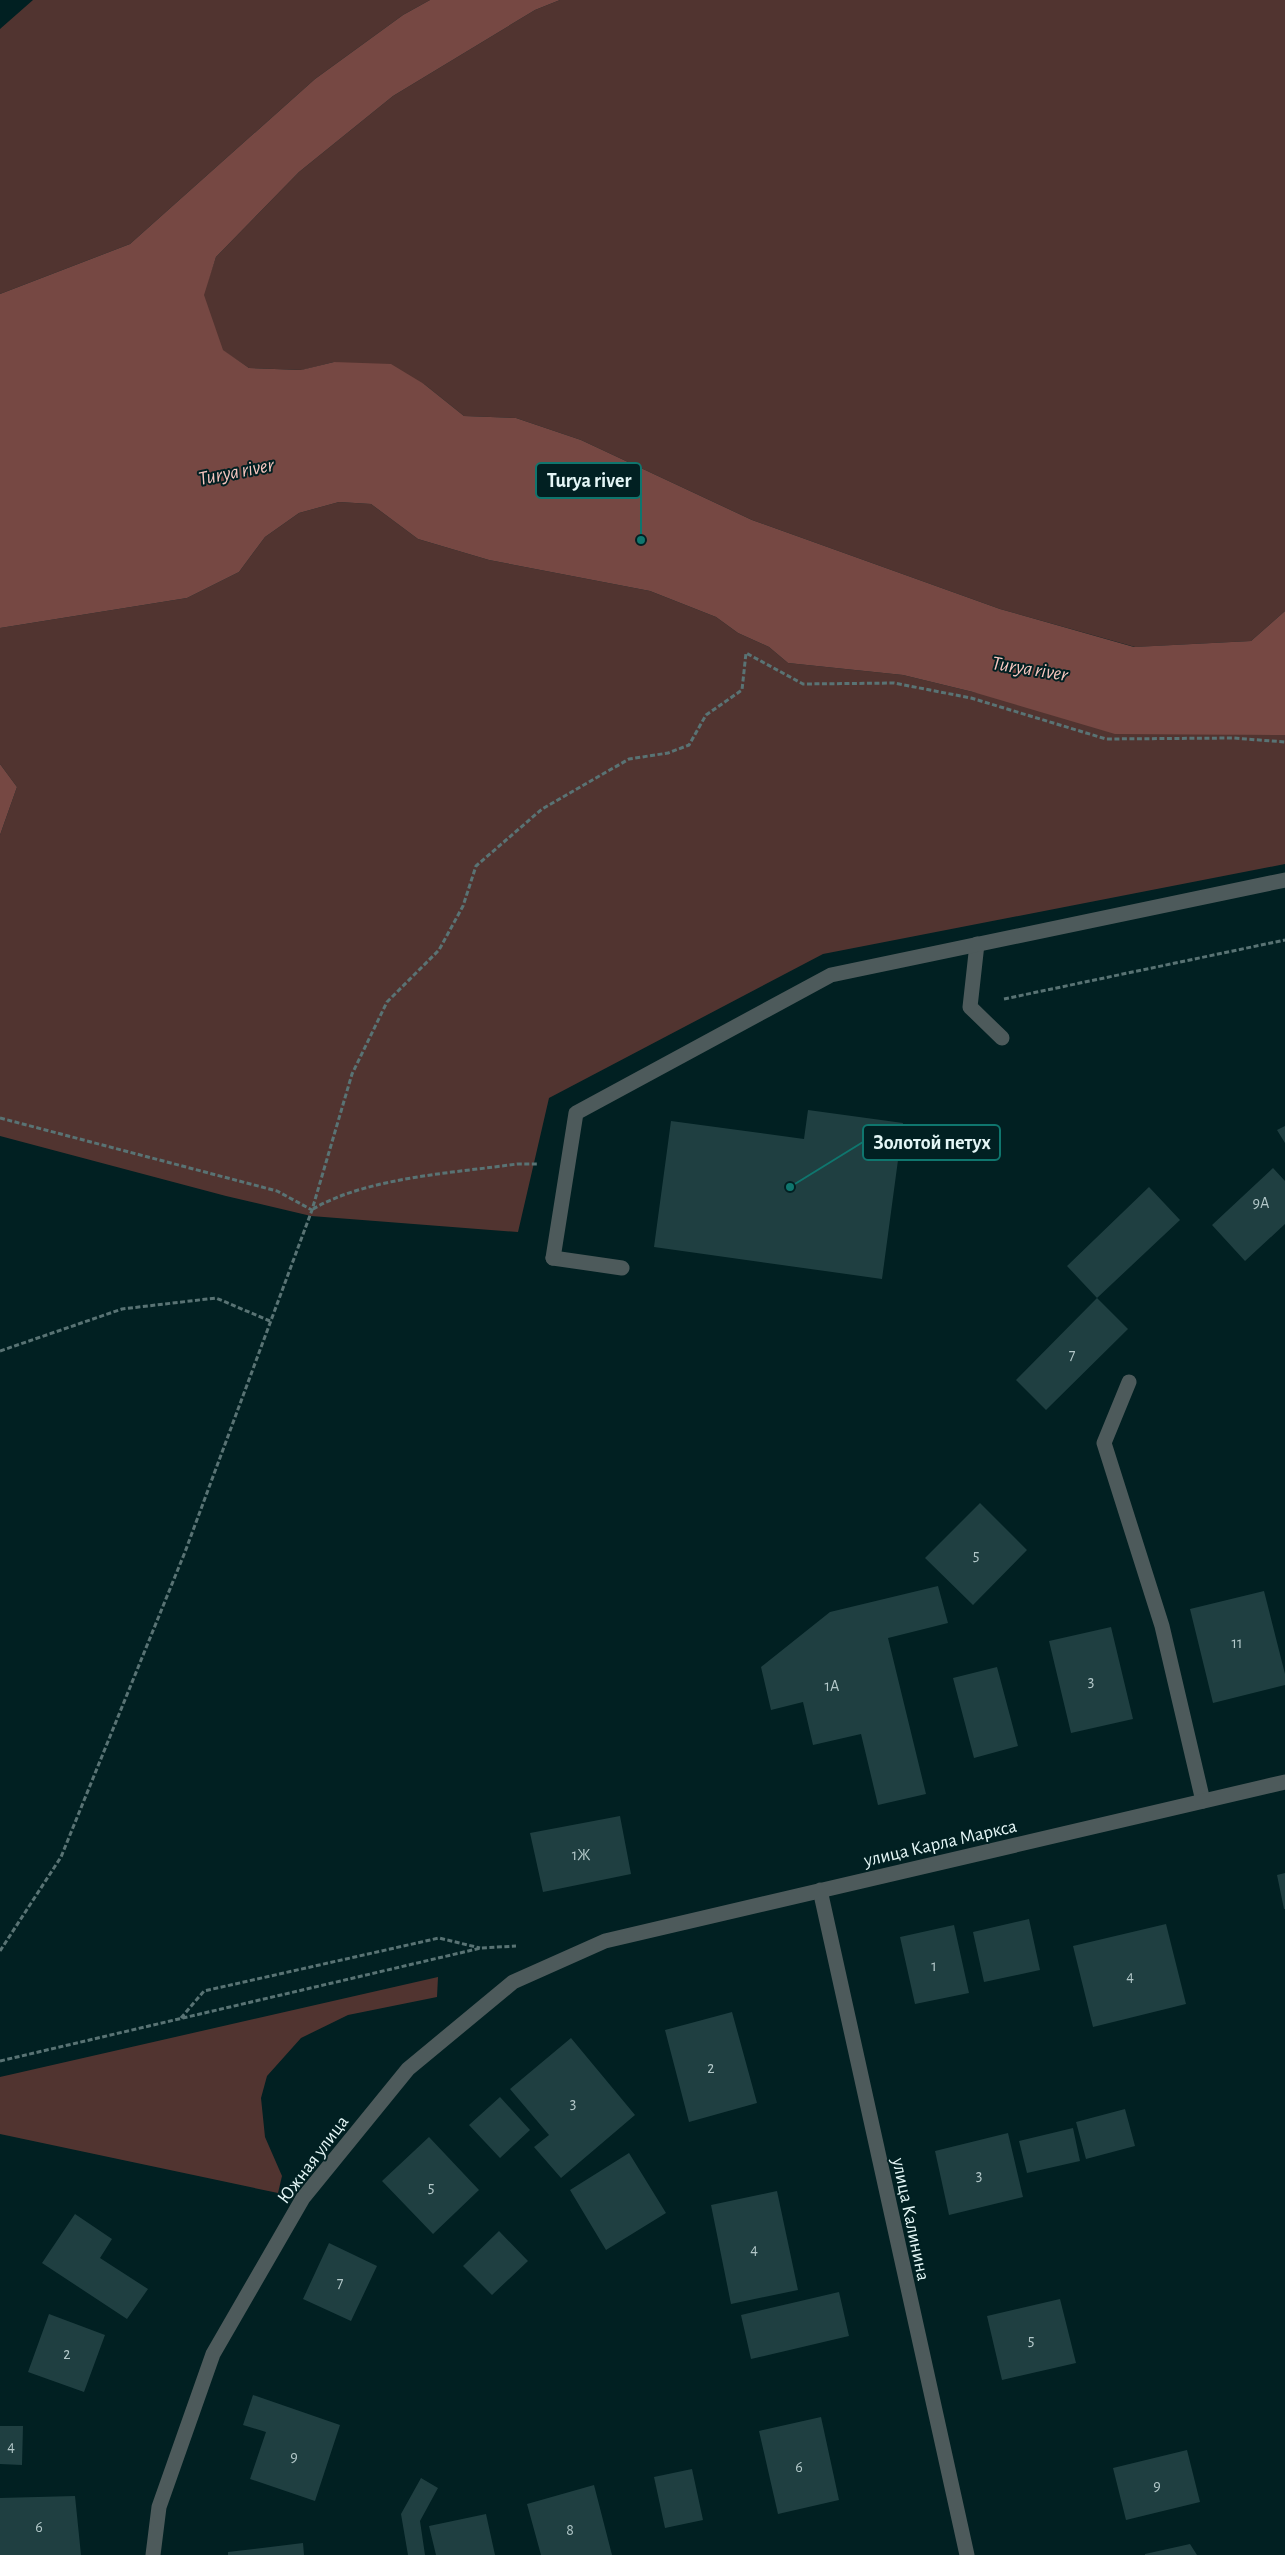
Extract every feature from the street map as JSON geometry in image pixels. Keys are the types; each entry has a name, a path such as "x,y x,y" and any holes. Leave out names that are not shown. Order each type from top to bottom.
{"street":[{"path":"622,1268 553,1258 576,1113 831,975 1285,880"},
{"path":"977,944 970,1006 1002,1038"},
{"path":"1129,1382 1104,1443 1162,1626 1203,1801"},
{"name":"улица Карла Маркса","path":"605,1941 1285,1782"},
{"name":"улица Калинина","path":"820,1890 966,2555"},
{"name":"Южная улица","path":"154,2555 159,2507 213,2354 302,2198 408,2069 513,1982 605,1941"}],"path":[{"path":"0,1951 61,1857 185,1552 312,1210 352,1074 387,1002 439,950 463,906 476,866 542,808 629,759 668,753 689,745 706,715 742,690 746,653 803,684 894,682 971,698 1106,739 1233,738 1285,742"},
{"path":"970,1006 1285,940"},
{"path":"0,1118 277,1191 312,1210"},
{"path":"312,1210 328,1200 351,1192 390,1183 517,1164 568,1163"},
{"path":"0,1351 122,1309 216,1298 270,1322"},
{"path":"180,2019 204,1991 438,1938 481,1948"},
{"path":"0,2061 441,1957"}],"shaded area":[{"path":"33,0 430,0 403,15 315,79 130,244 0,294 0,29"},
{"path":"560,0 1285,0 1285,611 1251,641 1135,647 1000,609 752,520 581,440 516,418 464,416 424,384 334,362 302,370 249,368 222,350 203,295 216,257 299,172 393,96 535,10"},
{"path":"339,502 371,504 418,539 489,560 650,591 716,617 738,633 769,647 788,663 903,675 973,692 1226,734 1285,735 1285,864 823,954 549,1098 518,1232 311,1216 226,1196 0,1136 0,835 17,787 0,764 0,628 187,598 239,572 265,537 299,513"},
{"path":"438,1977 437,1997 348,2015 301,2038 267,2076 261,2098 265,2137 282,2176 278,2193 0,2134 0,2077"}],"water":[{"path":"430,0 560,0 535,10 393,96 299,172 216,257 204,295 223,350 249,368 301,370 334,362 391,364 424,384 464,416 516,418 581,440 752,520 1000,609 1134,647 1251,641 1285,611 1285,735 1115,734 973,692 903,675 788,663 769,647 738,633 716,617 650,591 489,560 418,539 371,504 339,502 299,513 265,537 239,572 187,598 0,628 0,294 130,244 315,79 403,15"},
{"path":"0,764 17,787 0,835"}],"building":[{"path":"808,1110 903,1123 882,1279 654,1247 671,1121 804,1139"},
{"path":"1285,1126 1285,1143 1277,1130"},
{"path":"1273,1168 1285,1181 1285,1224 1245,1261 1212,1225"},
{"path":"1149,1187 1180,1220 1097,1298 1067,1266"},
{"path":"1097,1298 1128,1329 1046,1410 1016,1380"},
{"path":"980,1503 1027,1550 973,1605 925,1558"},
{"path":"938,1586 948,1623 888,1638 926,1794 878,1805 861,1734 813,1745 803,1702 771,1710 761,1667 830,1612"},
{"path":"1264,1591 1285,1674 1285,1685 1213,1703 1190,1609"},
{"path":"1111,1627 1133,1719 1071,1733 1049,1641"},
{"path":"997,1667 1018,1746 974,1758 953,1678"},
{"path":"620,1816 631,1874 543,1892 530,1833"},
{"path":"1285,1873 1285,1909 1284,1909 1277,1875"},
{"path":"1029,1919 1040,1970 984,1982 973,1932"},
{"path":"1166,1924 1186,2004 1093,2027 1073,1946"},
{"path":"954,1925 969,1993 915,2004 900,1937"},
{"path":"732,2012 757,2103 689,2122 665,2030"},
{"path":"571,2038 635,2115 561,2178 534,2147 549,2135 510,2089"},
{"path":"500,2097 530,2130 500,2158 469,2125"},
{"path":"1125,2109 1135,2146 1086,2159 1076,2122"},
{"path":"1073,2128 1080,2161 1027,2173 1019,2141"},
{"path":"1008,2133 1023,2197 949,2215 935,2151"},
{"path":"429,2137 479,2190 433,2234 382,2181"},
{"path":"629,2153 666,2213 606,2250 570,2190"},
{"path":"777,2191 798,2290 731,2304 711,2205"},
{"path":"75,2214 112,2239 100,2258 148,2289 127,2319 42,2263"},
{"path":"499,2231 528,2261 492,2295 463,2266"},
{"path":"329,2243 377,2266 351,2321 303,2299"},
{"path":"839,2292 849,2336 751,2359 741,2315"},
{"path":"1060,2299 1076,2363 1002,2380 987,2316"},
{"path":"49,2314 105,2335 84,2392 28,2372"},
{"path":"253,2395 340,2425 315,2501 250,2479 266,2432 243,2425"},
{"path":"821,2417 839,2500 778,2514 759,2431"},
{"path":"0,2426 23,2426 22,2465 0,2464"},
{"path":"1187,2450 1200,2502 1126,2520 1113,2468"},
{"path":"692,2469 703,2520 665,2528 654,2477"},
{"path":"421,2478 438,2488 420,2521 425,2555 408,2555 401,2514"},
{"path":"594,2485 612,2555 541,2555 527,2504"},
{"path":"75,2496 81,2555 0,2555 0,2498"},
{"path":"486,2514 495,2555 436,2555 429,2526"},
{"path":"303,2543 304,2555 228,2555 228,2552"},
{"path":"1190,2544 1197,2555 1145,2555 1145,2554"}],"place":[{"name":"Turya river","path":"641,540"},
{"name":"Золотой петух","path":"790,1187"}]}
